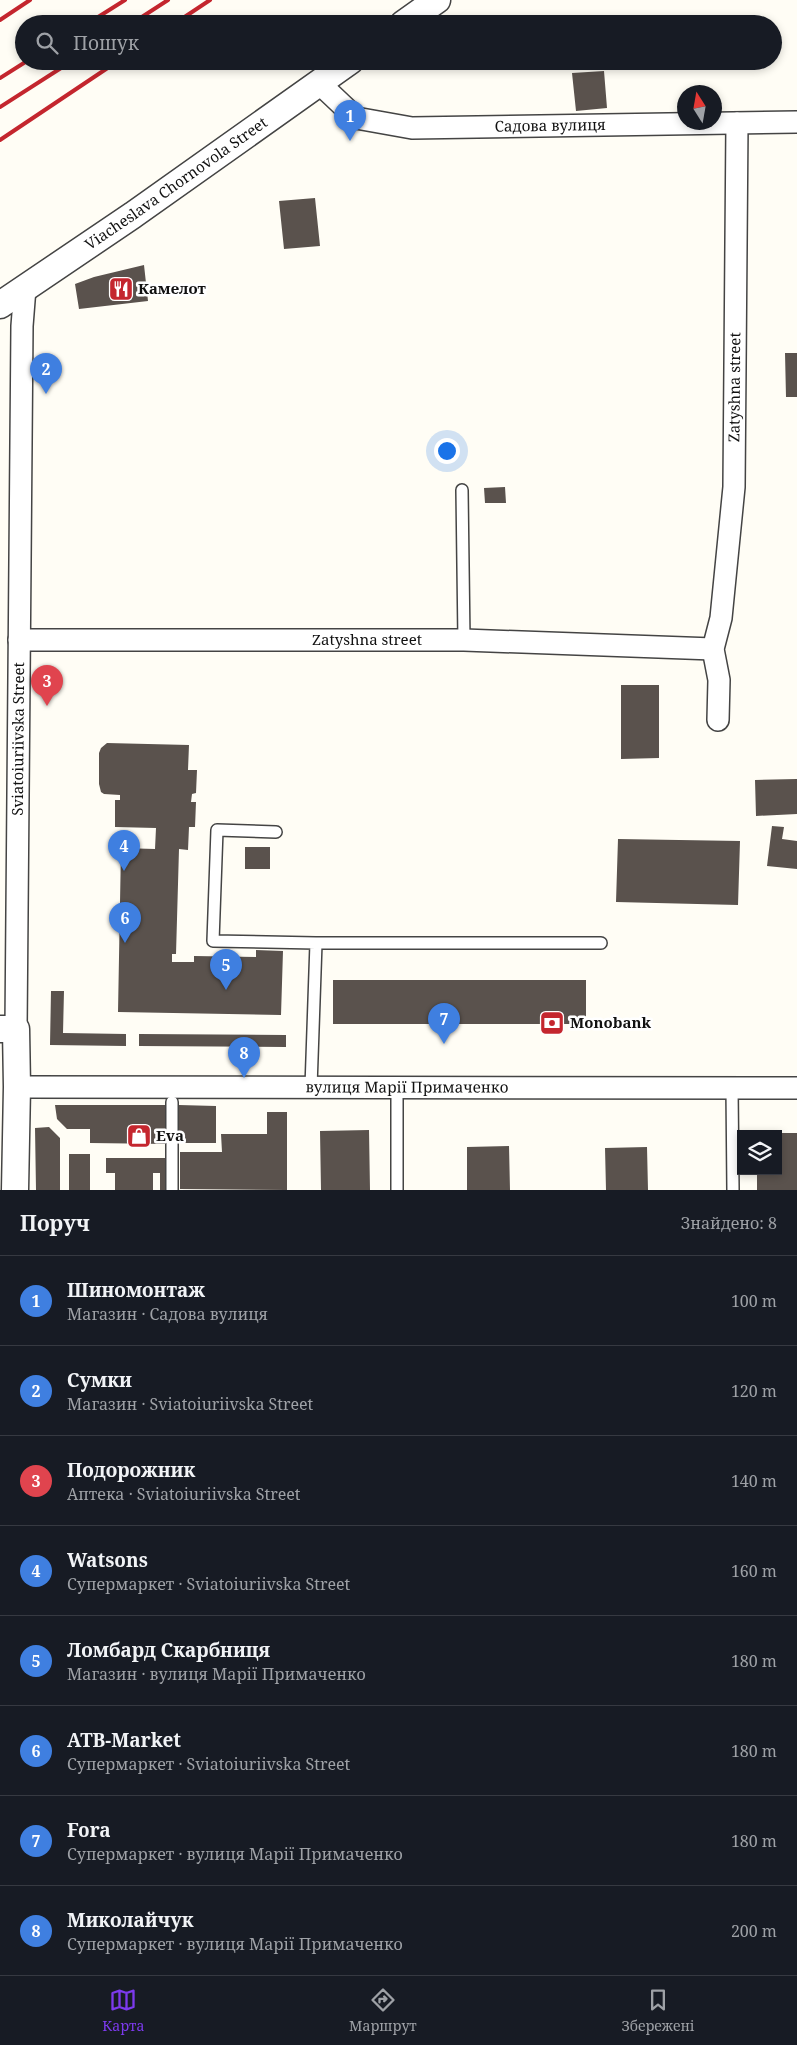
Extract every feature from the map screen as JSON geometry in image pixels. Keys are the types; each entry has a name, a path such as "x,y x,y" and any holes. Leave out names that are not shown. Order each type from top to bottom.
{"street":[{"path":"416,15 437,0"},
{"name":"Viacheslava Chornovola Street","path":"0,305 133,215 337,70"},
{"name":"Садова вулиця","path":"319,83 356,118 412,128 797,122"},
{"name":"Zatyshna street","path":"718,720 719,680 713,649 721,618 734,487 737,123"},
{"name":"Sviatoiuriivska Street","path":"15,1190 17,1087 8,1029 19,640 22,326 25,288"},
{"name":"Zatyshna street","path":"19,640 464,640 713,649"},
{"name":"вулиця Марії Примаченко","path":"17,1087 797,1088"}],"lane":[{"path":"462,490 464,640"},
{"path":"276,832 217,830 213,941 601,943"},
{"path":"312,1088 316,943"},
{"path":"397,1088 397,1190"},
{"path":"732,1088 733,1190"},
{"path":"172,1102 172,1190"}],"building":[{"path":"604,71 607,108 576,111 572,73"},
{"path":"315,198 320,246 284,249 279,201"},
{"name":"Камелот","path":"144,265 148,301 79,309 75,284 94,277"},
{"path":"785,353 797,353 797,397 786,397"},
{"path":"505,487 506,503 485,503 484,488"},
{"path":"621,685 659,685 659,758 621,759"},
{"path":"107,743 189,745 188,770 197,770 196,793 192,794 191,802 196,802 195,827 189,827 188,850 179,849 176,954 172,954 172,962 194,962 194,956 256,957 256,950 283,951 281,1015 118,1012 121,848 155,849 156,828 115,827 115,800 120,800 120,795 104,794 101,792 99,784 99,753 101,748"},
{"path":"797,779 797,814 756,816 755,780"},
{"path":"772,826 784,827 782,839 797,841 797,869 767,866"},
{"path":"618,839 740,841 738,905 616,902"},
{"path":"245,847 270,847 270,869 245,869"},
{"path":"333,980 586,980 586,1024 333,1024"},
{"path":"51,991 64,991 63,1033 126,1034 126,1046 50,1045"},
{"path":"139,1034 286,1035 286,1047 139,1046"},
{"path":"55,1105 167,1105 167,1144 90,1143 90,1129 67,1129 57,1119"},
{"path":"179,1105 216,1106 216,1143 179,1143"},
{"path":"267,1112 287,1112 287,1190 180,1189 180,1152 222,1152 221,1134 267,1134"},
{"path":"49,1127 60,1138 60,1190 36,1190 35,1128"},
{"path":"369,1130 370,1190 321,1190 320,1131"},
{"path":"782,1133 797,1133 797,1190 757,1190 757,1175 782,1175"},
{"path":"509,1146 510,1190 467,1190 467,1147"},
{"path":"647,1147 648,1190 606,1190 605,1148"},
{"path":"69,1154 90,1154 90,1190 69,1190"},
{"path":"106,1158 168,1158 168,1190 160,1190 160,1173 153,1173 153,1190 115,1190 115,1173 106,1173"}],"railway":[{"path":"0,20 30,0"},
{"path":"101,15 125,0"},
{"path":"145,15 168,0"},
{"path":"188,15 210,0"},
{"path":"0,78 15,69"},
{"path":"0,107 58,70"},
{"path":"0,140 105,70"}],"place":[{"name":"Шиномонтаж","path":"350,141"},
{"name":"Камелот","path":"121,289"},
{"name":"Сумки","path":"46,394"},
{"name":"Подорожник","path":"47,706"},
{"name":"Watsons","path":"124,871"},
{"name":"ATB-Market","path":"125,943"},
{"name":"Ломбард Скарбниця","path":"226,990"},
{"name":"Monobank","path":"552,1023"},
{"name":"Fora","path":"444,1044"},
{"name":"Миколайчук","path":"244,1078"},
{"name":"Eva","path":"139,1136"}]}
